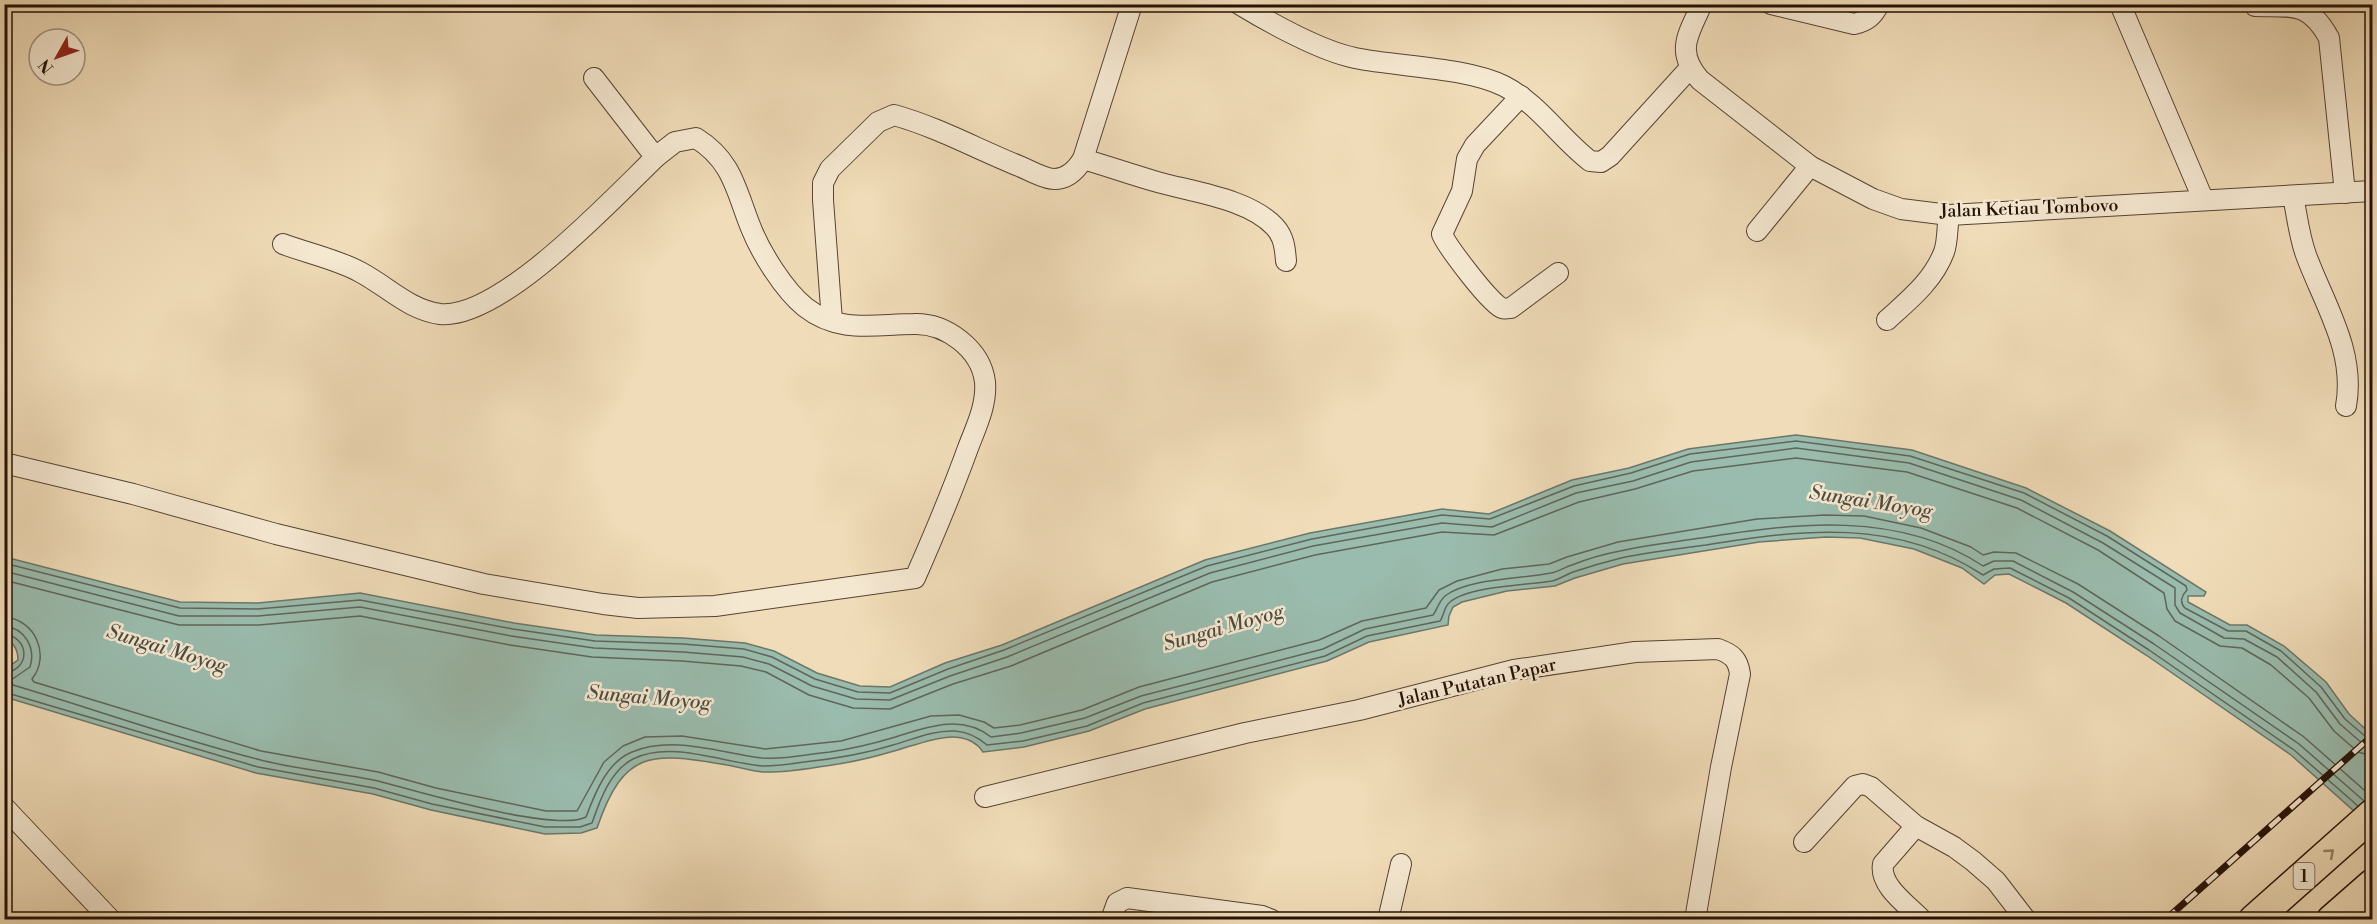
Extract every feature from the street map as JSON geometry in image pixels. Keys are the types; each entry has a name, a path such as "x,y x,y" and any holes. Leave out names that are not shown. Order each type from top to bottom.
{"highway":[{"name":"1","path":"2254,920 2363,824"},
{"path":"2332,920 2373,885"}],"street":[{"path":"832,321 823,200 823,183 830,169 878,122 894,115 1052,179 1065,177 1077,168 1083,159 1132,4"},
{"path":"1239,4 1295,34 1353,57 1473,76 1501,85 1521,96 1590,161 1601,162 1610,156 1690,68 1685,56 1685,43 1702,4"},
{"path":"1772,4 1854,24 1865,22 1879,4"},
{"path":"2120,4 2203,199"},
{"path":"2255,6 2293,7 2307,11 2320,22 2329,38 2345,193"},
{"name":"Jalan Ketiau Tombovo","path":"1690,68 1714,92 1810,166 1900,209 1949,215 2373,191"},
{"path":"594,78 649,149 657,156"},
{"path":"1521,96 1471,152 1467,159 1462,191 1442,234 1445,242 1494,304 1502,309 1511,308 1558,273"},
{"path":"4,463 133,494 276,534 484,584 638,608 715,606 915,578 948,504 983,407 985,381 977,358 960,339 938,327 915,324 853,327 832,321 805,307 782,281 752,231 730,172 714,149 696,138 675,142 657,156 545,262 519,282 491,299 466,310 441,314 412,306 359,271 283,244"},
{"path":"1083,159 1155,182 1233,202 1259,214 1275,227 1284,242 1286,261"},
{"path":"1757,231 1810,166"},
{"path":"2293,196 2305,251 2323,290 2347,361 2346,406"},
{"path":"1887,320 1931,278 1944,251 1949,215"},
{"name":"Jalan Putatan Papar","path":"985,797 1245,734 1359,710 1514,670 1635,652 1718,649 1730,653 1738,663 1740,674 1721,767 1695,920"},
{"path":"1804,842 1855,786 1863,784 1871,787 1916,826 1954,847 1973,861 1996,881 2026,920"},
{"path":"4,807 111,920"},
{"path":"1916,826 1883,864 1881,872 1884,881 1922,920"},
{"path":"1388,920 1401,864"},
{"path":"1111,920 1118,903 1127,898 1262,916 1272,920"}],"water":[{"name":"Sungai Moyog","path":"1796,435 1912,450 2026,488 2110,531 2206,592 2204,596 2188,596 2188,602 2230,625 2247,625 2284,646 2326,682 2349,714 2372,735 2372,827 2291,755 2066,603 2009,574 1995,575 1984,584 1962,568 1914,549 1860,538 1826,537 1759,542 1623,564 1555,586 1507,591 1462,602 1453,607 1448,625 1369,642 1327,661 1145,709 1089,731 1024,747 983,752 975,743 964,739 941,738 856,761 772,772 678,758 660,758 644,762 630,770 618,783 607,802 597,828 581,833 545,834 431,810 373,794 256,773 5,697 5,669 18,660 15,647 5,639 5,557 180,602 258,603 360,593 514,623 596,635 745,643 774,651 817,673 860,686 890,687 945,663 1002,645 1205,560 1310,533 1442,509 1489,514 1572,480 1629,468 1688,449"}],"railway":[{"path":"2165,920 2372,736"}]}
